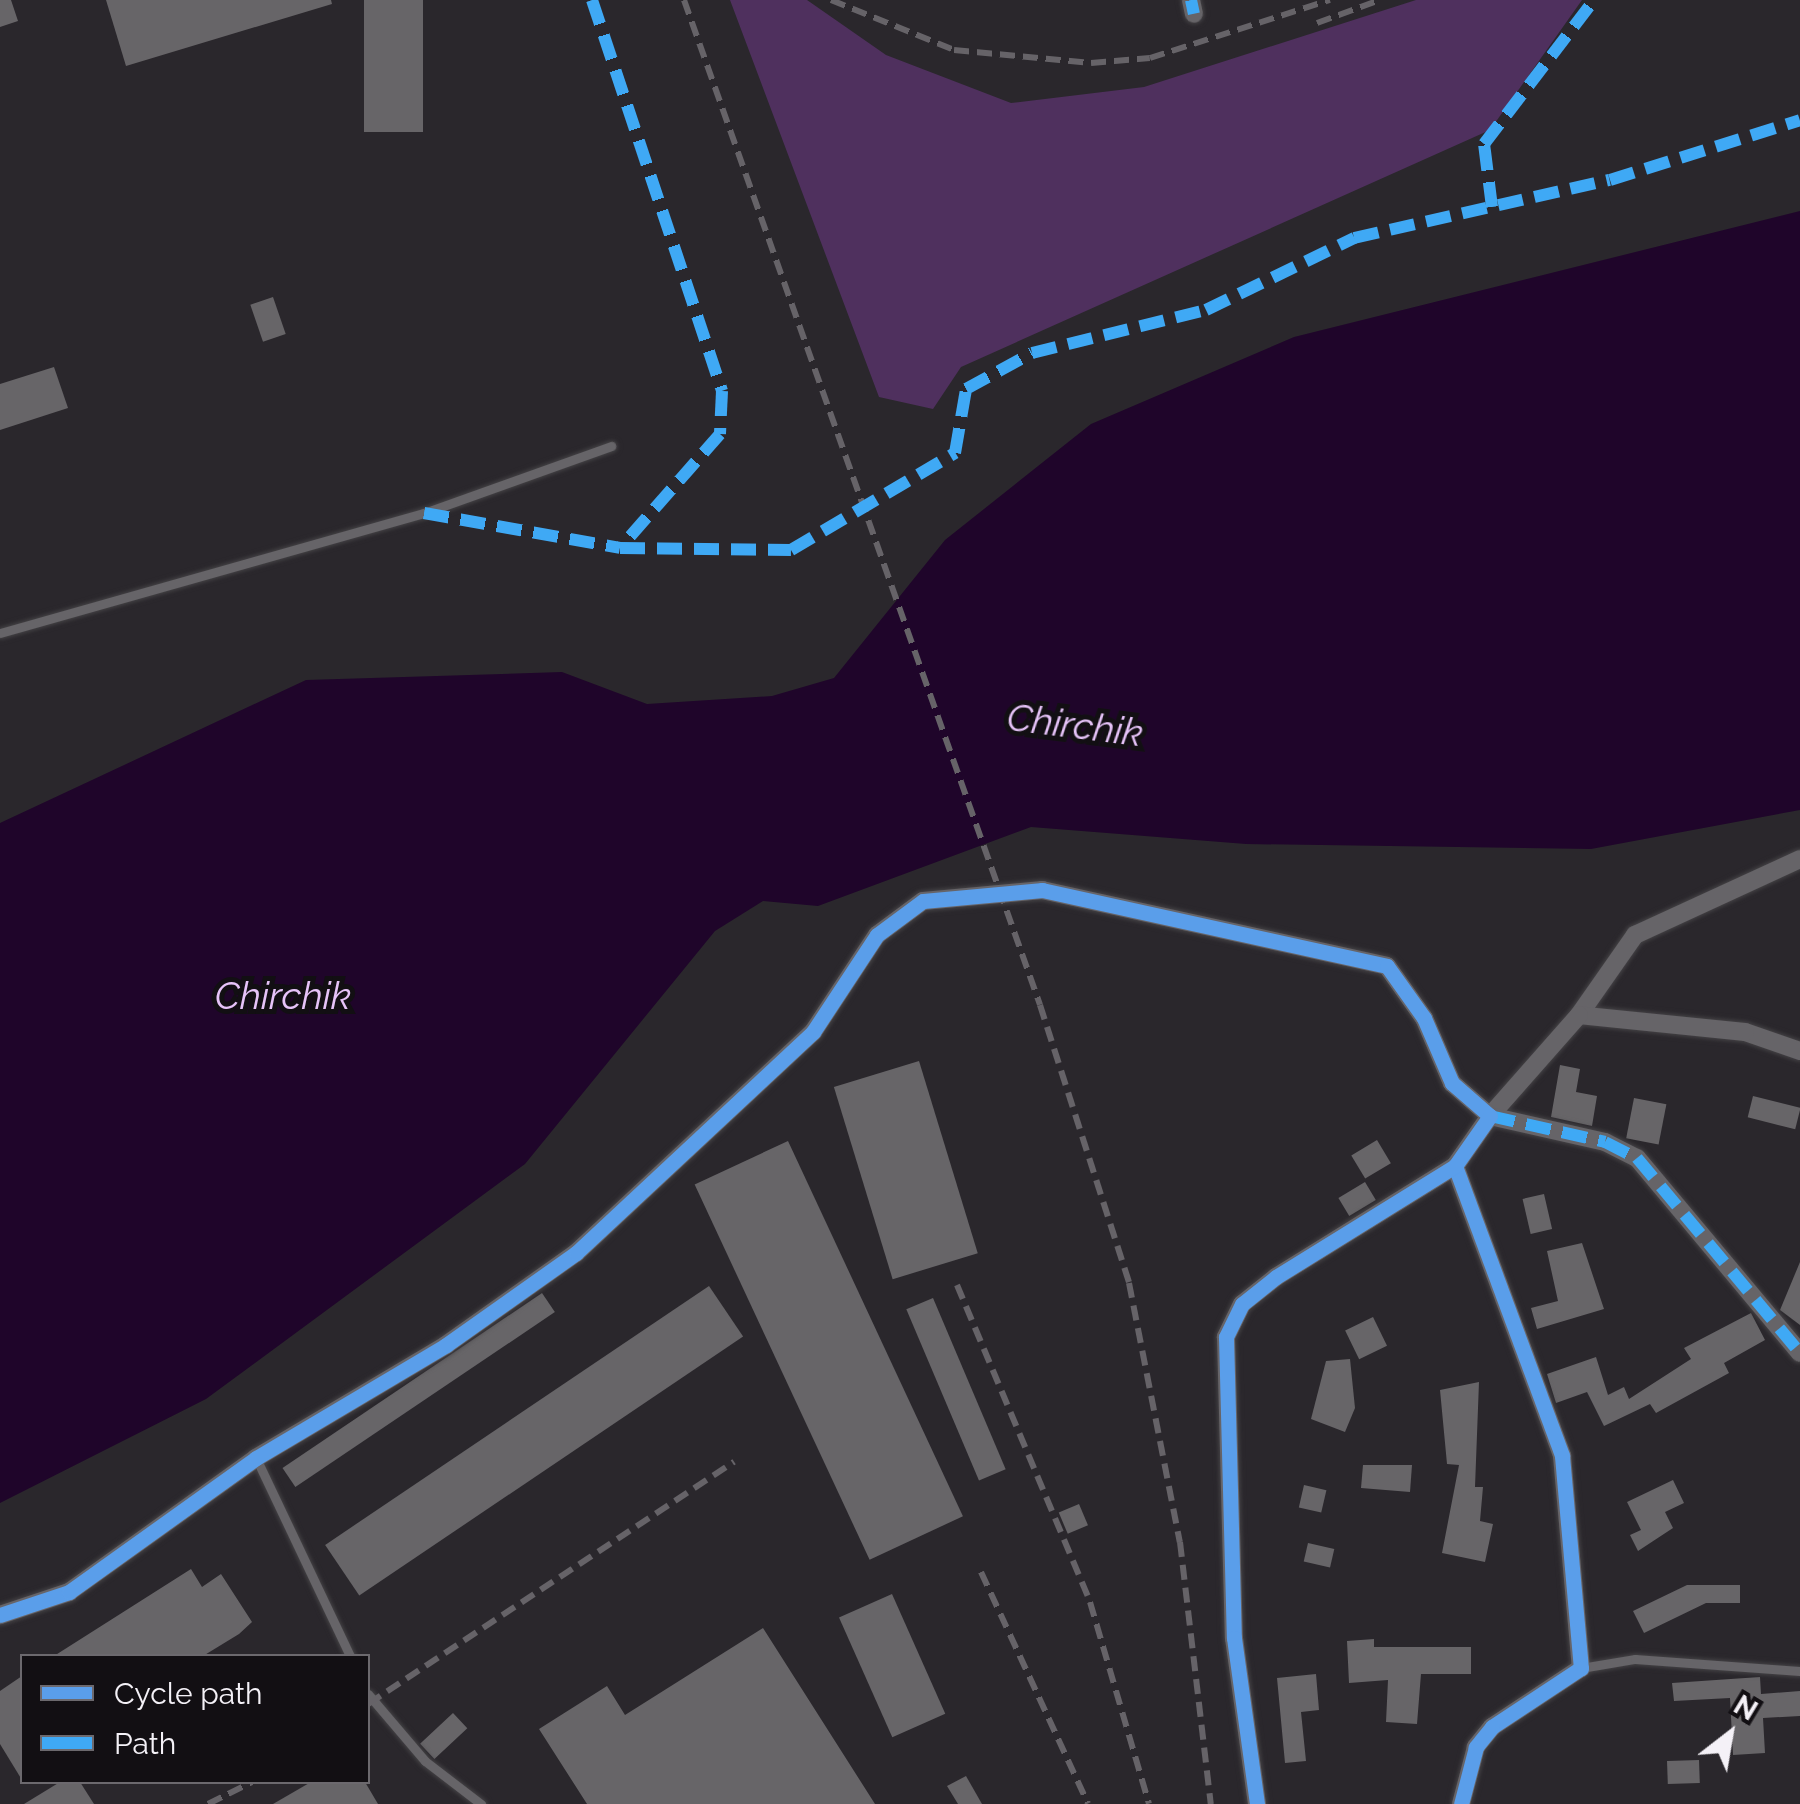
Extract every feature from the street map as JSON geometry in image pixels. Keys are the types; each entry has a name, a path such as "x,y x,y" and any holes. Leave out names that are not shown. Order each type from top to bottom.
{"street":[{"path":"1256,1804 1234,1638 1226,1337 1242,1304 1276,1277 1454,1166 1490,1116 1579,1015 1635,935 1800,859"},
{"path":"0,1616 69,1592 256,1458 446,1345 576,1253 813,1032 877,935 923,901 1042,890 1387,966 1424,1018 1452,1083 1490,1116 1605,1142 1637,1158 1800,1352"},
{"path":"1579,1015 1745,1032 1800,1051"},
{"path":"1454,1166 1562,1456 1581,1668 1492,1728 1476,1746 1461,1804"}],"lane":[{"path":"0,633 424,513 612,446"},
{"path":"256,1458 349,1654"},
{"path":"1581,1668 1635,1659 1800,1670"},
{"path":"370,1696 425,1762 481,1804"}],"shaded area":[{"path":"730,0 807,0 886,55 1011,103 1144,87 1416,0 1582,0 1490,130 961,367 933,409 879,397"}],"water":[{"name":"Chirchik","path":"1800,211 1800,810 1591,849 1246,844 1031,827 818,906 763,901 715,931 525,1164 206,1399 0,1503 0,823 306,680 562,672 647,704 772,696 834,678 945,540 1091,424 1294,337"}],"building":[{"path":"0,0 11,0 18,21 0,27"},
{"path":"106,0 331,0 332,4 126,66"},
{"path":"364,0 423,0 423,132 364,132"},
{"path":"273,297 286,334 263,342 250,305"},
{"path":"54,367 68,408 0,430 0,384"},
{"path":"919,1061 978,1253 893,1279 834,1087"},
{"path":"1560,1065 1580,1069 1576,1092 1597,1096 1592,1126 1551,1117"},
{"path":"1753,1096 1800,1108 1795,1129 1748,1117"},
{"path":"1634,1098 1666,1104 1659,1145 1626,1138"},
{"path":"1377,1140 1391,1163 1365,1179 1351,1155"},
{"path":"788,1141 963,1516 870,1560 695,1185"},
{"path":"1365,1182 1376,1200 1349,1216 1338,1198"},
{"path":"1544,1194 1552,1229 1531,1234 1523,1199"},
{"path":"1582,1243 1604,1309 1537,1329 1531,1308 1558,1301 1547,1251"},
{"path":"1800,1262 1800,1325 1780,1310"},
{"path":"709,1286 743,1337 359,1595 325,1545"},
{"path":"542,1293 555,1312 295,1487 283,1468"},
{"path":"933,1298 1006,1469 979,1481 906,1309"},
{"path":"1751,1313 1765,1340 1724,1363 1729,1373 1656,1413 1650,1404 1604,1426 1587,1392 1556,1403 1547,1374 1596,1357 1608,1395 1624,1387 1629,1399 1691,1359 1684,1348"},
{"path":"1373,1317 1387,1346 1359,1359 1345,1331"},
{"path":"1350,1359 1355,1408 1345,1432 1311,1419 1326,1361"},
{"path":"1479,1382 1475,1487 1483,1487 1480,1521 1493,1524 1485,1562 1442,1553 1459,1465 1447,1464 1440,1390"},
{"path":"1363,1465 1412,1465 1410,1492 1361,1488"},
{"path":"1673,1480 1684,1503 1665,1512 1673,1528 1638,1551 1630,1535 1641,1530 1627,1502"},
{"path":"1304,1485 1326,1490 1321,1513 1299,1507"},
{"path":"1079,1504 1088,1525 1068,1534 1059,1513"},
{"path":"1308,1543 1334,1549 1330,1568 1304,1562"},
{"path":"191,1569 202,1587 221,1574 252,1622 206,1654 57,1654"},
{"path":"1687,1585 1740,1585 1740,1603 1706,1603 1644,1633 1633,1611"},
{"path":"892,1594 945,1714 892,1737 839,1618"},
{"path":"763,1628 875,1804 587,1804 539,1729 607,1686 625,1715"},
{"path":"1374,1639 1374,1647 1471,1647 1471,1674 1421,1674 1417,1724 1386,1722 1388,1680 1349,1683 1347,1641"},
{"path":"1316,1674 1319,1710 1301,1712 1306,1761 1285,1763 1277,1678"},
{"path":"20,1677 20,1777 0,1744 0,1691"},
{"path":"1760,1677 1761,1694 1800,1691 1800,1716 1763,1718 1765,1753 1733,1755 1730,1698 1674,1701 1672,1683"},
{"path":"453,1713 467,1728 434,1759 420,1744"},
{"path":"1699,1760 1700,1783 1668,1784 1667,1761"},
{"path":"966,1776 982,1804 958,1804 947,1786"},
{"path":"57,1784 81,1784 94,1804 24,1804"},
{"path":"308,1784 366,1784 378,1804 273,1804"}],"railway":[{"path":"684,0 1040,1005 1129,1283 1180,1542 1211,1804"},
{"path":"831,0 954,50 1091,63 1150,58 1330,0"},
{"path":"1317,23 1380,0"},
{"path":"957,1285 1090,1602 1149,1804"},
{"path":"370,1703 734,1462"},
{"path":"981,1572 1088,1804"},
{"path":"208,1804 248,1784"}],"marked path":[{"path":"592,0 722,391 720,434 620,548"},
{"path":"1191,0 1194,14"},
{"path":"1492,207 1484,144 1594,0"},
{"path":"424,513 620,548 791,550 955,453 966,389 1032,353 1206,310 1354,238 1610,180 1800,120"},
{"path":"1490,1116 1605,1142 1637,1158 1800,1353"}],"cycle path":[{"path":"0,1615 69,1592 256,1458 446,1345 576,1253 813,1032 877,935 923,901 1042,890 1387,966 1424,1018 1452,1083 1490,1116 1455,1166 1276,1277 1242,1304 1226,1337 1234,1638 1257,1804"},
{"path":"1455,1166 1562,1456 1581,1668 1492,1727 1476,1747 1461,1804"}]}
